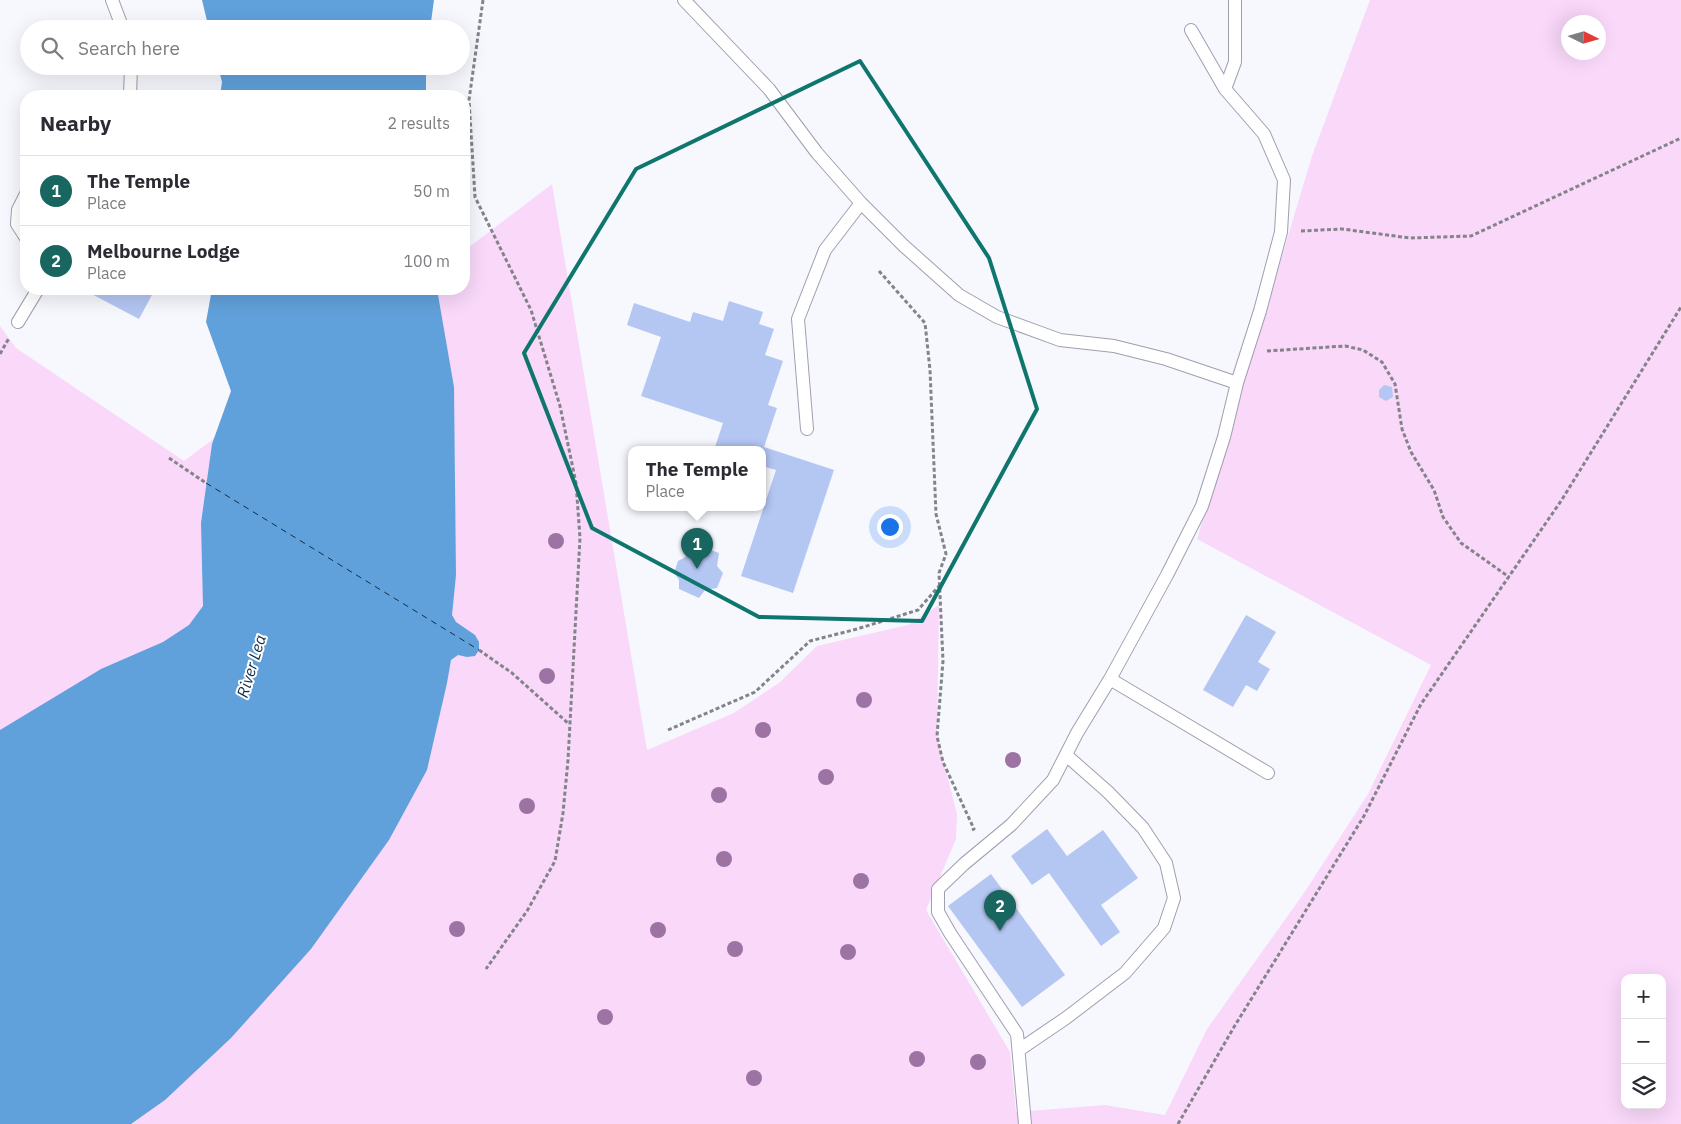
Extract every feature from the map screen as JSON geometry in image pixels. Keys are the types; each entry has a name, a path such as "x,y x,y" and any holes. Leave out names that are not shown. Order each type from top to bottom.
{"lane":[{"path":"112,0 120,20"},
{"path":"684,0 769,90 817,153 861,203 904,246 958,295 997,317 1060,340 1114,346 1131,350 1166,359 1237,383"},
{"path":"1225,89 1235,62 1236,0"},
{"path":"1025,1124 1017,1034 938,912 938,889 1011,824 1053,780 1077,733 1110,679 1167,575 1202,506 1224,437 1237,383 1260,310 1281,232 1284,180 1264,134 1225,89 1191,30"},
{"path":"130,90 131,75"},
{"path":"807,429 798,319 825,250 861,203"},
{"path":"20,206 17,224 20,229"},
{"path":"18,322 34,295"},
{"path":"1110,679 1268,773"},
{"path":"1019,1050 1066,1018 1125,973 1164,928 1174,898 1166,863 1143,828 1108,792 1066,755"}],"path":[{"path":"470,93 483,0"},
{"path":"470,116 475,197 531,310 560,406 576,483 580,538 570,725 563,813 555,861 527,911 486,969"},
{"path":"1281,232 1342,229 1410,238 1471,236 1681,138"},
{"path":"879,271 925,323 930,370 936,514 946,554 939,573 943,661 936,736 942,762 974,829 969,836"},
{"path":"1178,1124 1234,1027 1364,816 1421,704 1561,501 1681,307"},
{"path":"1247,352 1345,346 1363,350 1382,362 1395,384 1402,429 1411,452 1434,490 1443,516 1461,543 1509,577"},
{"path":"169,458 206,483"},
{"path":"668,730 755,692 810,641 918,610 939,585"},
{"path":"479,650 512,673 570,725"}],"highlighted area":[{"path":"860,61 989,258 1037,409 922,621 759,617 592,528 524,353 636,169"}],"shaded area":[{"path":"1370,0 1681,0 1681,1124 0,1124 0,326 16,348 184,461 405,295 470,295 470,246 552,184 647,750 734,713 779,683 817,646 908,625 939,605 937,736 957,814 956,839 926,910 1010,1052 1016,1112 1105,1105 1165,1115 1207,1029 1304,893 1368,794 1431,665 1197,539 1312,156"}],"water":[{"path":"202,0 434,0 431,20 207,20"},
{"path":"220,75 426,75 426,90 221,90"},
{"name":"River Lea","path":"211,295 438,295 454,387 456,575 452,615 456,622 475,635 479,642 479,650 475,656 458,655 451,660 427,770 389,840 311,949 231,1038 165,1100 131,1124 0,1124 0,730 101,669 163,642 189,625 203,606 201,523 212,444 231,391 206,322"}],"building":[{"path":"93,295 152,295 139,319"},
{"path":"729,301 763,312 759,324 774,329 765,355 783,361 768,405 777,408 764,446 715,446 723,423 641,396 661,337 627,325 634,303 690,322 693,312 723,321"},
{"path":"1384,385 1392,387 1393,397 1386,401 1379,397 1379,390"},
{"path":"766,448 834,470 793,593 741,576 762,511 766,511 766,500 776,470 766,467"},
{"path":"694,544 719,553 717,566 723,573 717,588 705,590 699,598 679,589 679,580 674,573 678,561 689,555"},
{"path":"1246,615 1276,632 1258,662 1270,669 1257,691 1246,685 1233,707 1203,690"},
{"path":"1047,829 1067,856 1103,830 1138,878 1101,905 1120,932 1101,946 1049,873 1032,885 1011,856"},
{"path":"991,874 1065,975 1022,1007 948,906"}],"ferry route":[{"path":"206,483 479,650"}],"place":[{"name":"The Temple","path":"697,569"},
{"name":"Melbourne Lodge","path":"1000,931"}]}
